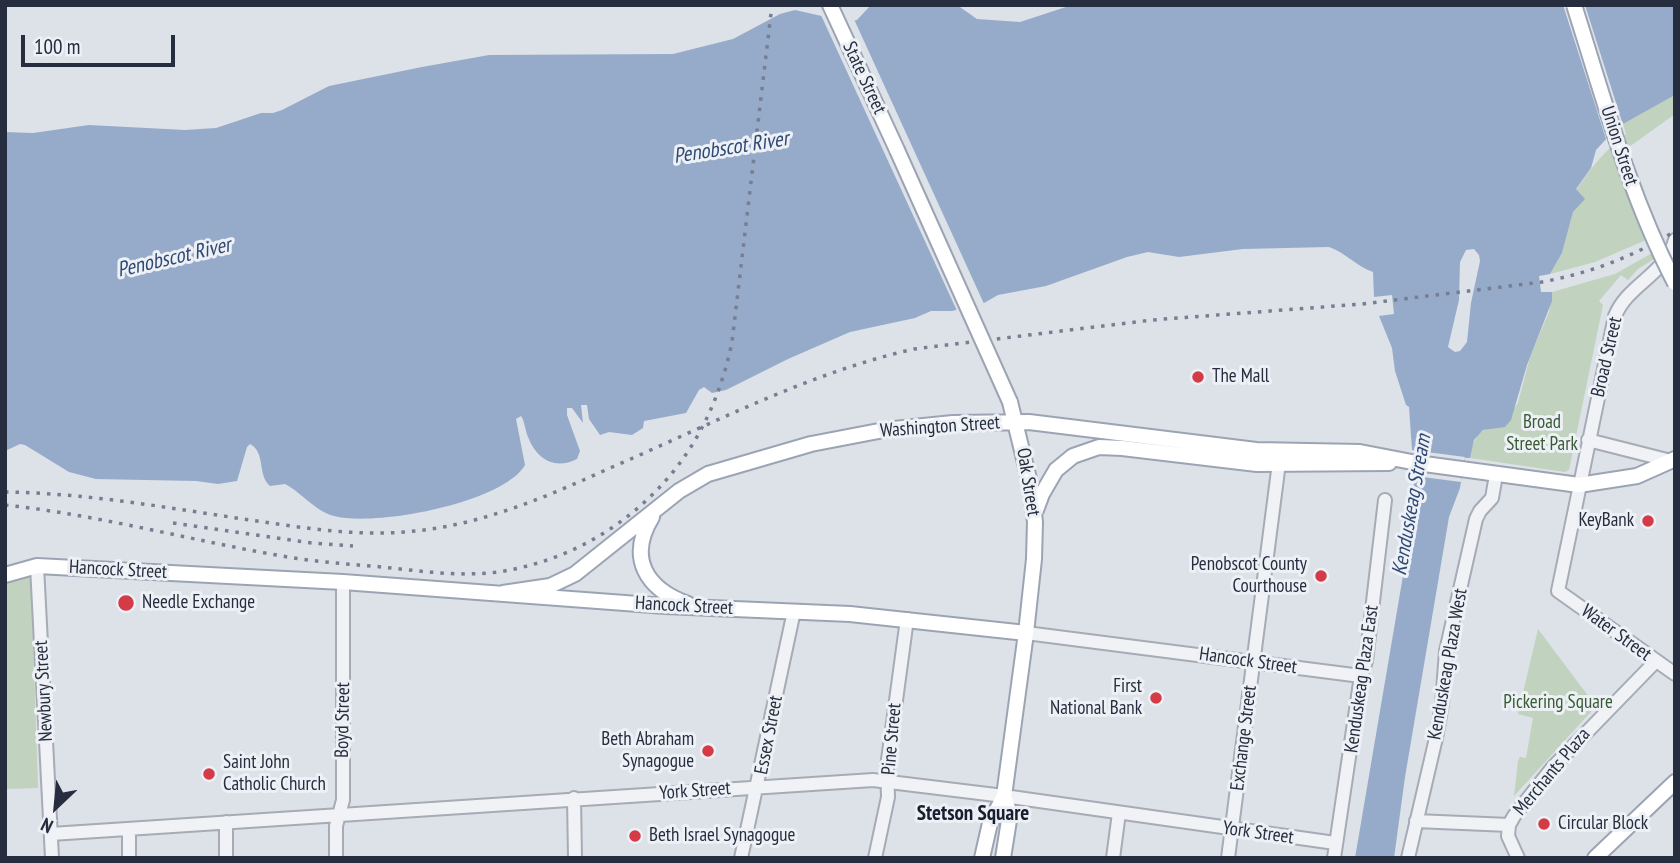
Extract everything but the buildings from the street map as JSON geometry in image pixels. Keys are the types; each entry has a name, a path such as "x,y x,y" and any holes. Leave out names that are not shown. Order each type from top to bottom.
{"main road":[{"name":"Union Street","path":"1574,5 1636,199 1675,284"},
{"name":"State Street","path":"831,7 897,150"},
{"name":"Oak Street","path":"897,150 1010,402 1030,483 1035,522 1033,569 1004,796"},
{"name":"Washington Street","path":"503,593 541,588 566,579 597,559 687,486 708,474 829,439 912,427 1017,422 1208,446 1280,458"},
{"name":"Washington Street","path":"1035,522 1042,494 1056,470 1073,456 1093,448 1122,447 1234,462 1280,458 1417,463 1579,485 1637,476 1673,463"},
{"path":"656,510 642,537 641,559 645,572 664,593 702,608"},
{"name":"Hancock Street","path":"5,575 37,566 343,582 702,608 907,619 1026,633"},
{"path":"1595,858 1675,782"},
{"path":"982,858 990,823 1004,796"},
{"path":"1003,858 1010,814 1004,796"}],"street":[{"path":"1675,240 1663,264 1675,284"},
{"name":"Broad Street","path":"1558,591 1617,311 1631,291 1663,264"},
{"path":"1588,440 1673,463"},
{"name":"Exchange Street","path":"1228,858 1280,458"},
{"name":"Kenduskeag Plaza West","path":"1408,858 1440,715 1446,651 1476,519 1492,498 1496,474"},
{"name":"Kenduskeag Plaza East","path":"1334,858 1361,677 1366,660 1385,500"},
{"name":"Newbury Street","path":"37,566 52,858"},
{"name":"Boyd Street","path":"336,858 336,826 342,800 343,582"},
{"name":"Water Street","path":"1558,591 1675,674"},
{"name":"Essex Street","path":"741,858 794,611"},
{"name":"Pine Street","path":"875,858 888,797 887,767 907,619"},
{"name":"Hancock Street","path":"1026,633 1361,677"},
{"name":"Merchants Plaza","path":"1509,825 1553,766 1656,661"},
{"name":"York Street","path":"51,834 873,780 1335,843"},
{"path":"574,798 575,858"},
{"path":"1113,858 1119,813"},
{"path":"1416,821 1509,825 1509,840 1518,858"},
{"path":"226,822 226,858"},
{"path":"129,828 129,858"}],"green space":[{"path":"1675,95 1675,114 1615,157 1646,240 1595,262 1550,274 1562,253 1573,212 1584,199 1576,190 1605,153 1626,134 1623,124"},
{"name":"Broad Street Park","path":"1663,247 1665,251 1638,269 1628,280 1621,275 1599,301 1603,305 1569,470 1565,472 1470,458 1479,435 1488,429 1501,427 1518,403 1530,357 1549,312 1552,292 1615,274"},
{"path":"31,572 38,788 5,789 5,579"},
{"name":"Pickering Square","path":"1538,629 1589,697 1599,703 1514,796 1518,761 1520,757 1526,758 1533,718 1518,714"}],"water":[{"name":"Penobscot River","path":"871,5 957,5 977,19 1020,22 1072,5 1675,5 1675,95 1623,124 1596,150 1591,168 1576,189 1585,199 1573,212 1562,253 1550,274 1539,276 1541,292 1552,292 1552,301 1527,365 1511,420 1505,427 1483,430 1474,440 1470,458 1465,458 1460,488 1449,517 1394,858 1355,858 1414,511 1414,481 1419,451 1412,450 1409,407 1395,371 1392,348 1379,316 1394,314 1392,295 1374,297 1373,272 1329,247 1243,249 1179,257 1148,252 1127,257 1046,286 998,295 984,303 952,311 931,311 915,318 850,332 726,390 712,393 704,387 699,390 686,413 644,421 643,428 632,435 609,432 600,435 589,419 587,405 581,405 583,423 572,408 567,408 580,451 577,459 569,462 554,463 536,452 521,416 516,419 525,465 512,479 492,491 466,501 407,515 353,519 327,514 285,484 270,486 264,476 258,452 250,444 237,481 218,484 96,479 69,472 25,445 20,444 5,451 5,132 33,133 89,125 185,130 216,128 261,113 282,110 329,86 489,55 673,54 733,39 780,14 795,10 848,22 857,20","holes":["1474,249 1479,255 1467,342 1460,351 1455,352 1448,347 1459,300 1460,262 1466,250"]}],"pier":[{"path":"1563,5 1585,5 1624,128 1607,142"},
{"path":"820,13 853,17 985,306 958,313"},
{"path":"1419,451 1465,457 1461,482 1415,476"}],"railway":[{"path":"5,505 109,521 294,558 455,574 520,568 561,555 600,535 652,495 681,462 713,405 727,364 732,342 772,5"},
{"path":"5,492 100,498 330,531 386,533 431,529 484,517 535,500 760,401 836,372 914,349 1152,320 1362,304 1542,282 1611,263 1675,231"},
{"path":"173,523 312,543 353,546"}],"place":[{"name":"The Mall","path":"1198,377"},
{"name":"KeyBank","path":"1648,521"},
{"name":"Penobscot County Courthouse","path":"1321,576"},
{"name":"Needle Exchange","path":"126,603"},
{"name":"First National Bank","path":"1156,698"},
{"name":"Beth Abraham Synagogue","path":"708,751"},
{"name":"Saint John Catholic Church","path":"209,774"},
{"name":"Circular Block","path":"1544,824"},
{"name":"Beth Israel Synagogue","path":"635,836"}],"district":[{"name":"Stetson Square","path":"973,814"}],"water label":[{"name":"Kenduskeag Stream","path":"1412,505"}]}
